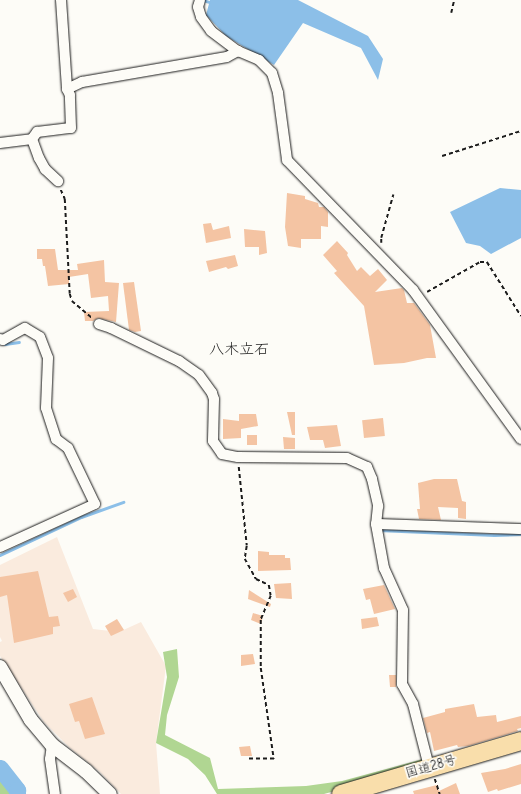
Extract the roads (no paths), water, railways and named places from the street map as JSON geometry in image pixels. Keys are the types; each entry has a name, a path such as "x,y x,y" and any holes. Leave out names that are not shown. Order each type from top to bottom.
{"highway":[{"name":"国道28号","path":"341,794 521,741"}],"street":[{"path":"0,143 32,139 37,132 71,128 70,95 67,89 61,0"},
{"path":"200,0 198,7 202,17 211,31 238,51 259,60 272,73 278,93 287,160 418,297 521,439"},
{"path":"67,89 82,82 227,57 238,51"},
{"path":"32,139 45,170 58,181"},
{"path":"99,324 111,328 179,361 199,375 212,393 214,399 212,441 222,454 238,457 347,458 367,467 372,479 378,506 376,524 384,568 403,610 402,684 413,704 429,767"},
{"path":"0,339 3,340 25,328 40,337 48,358 46,408 56,439 68,448 95,504 0,547"},
{"path":"376,524 521,529"},
{"path":"0,667 31,720 52,744 86,771 110,794"},
{"path":"52,744 50,759 55,794"}],"water":[{"path":"210,0 298,0 368,36 383,59 378,80 361,48 303,23 274,65 226,36 206,15"},
{"path":"500,188 521,190 521,238 491,254 480,246 466,243 450,212"}],"waterway":[{"path":"203,0 209,2"},
{"path":"5,344 19,342"},
{"path":"0,555 81,517 123,502"},
{"path":"378,530 494,535 521,534"},
{"path":"0,768 17,790 17,794"}],"district":[{"name":"八木立石","path":"239,350"}]}
